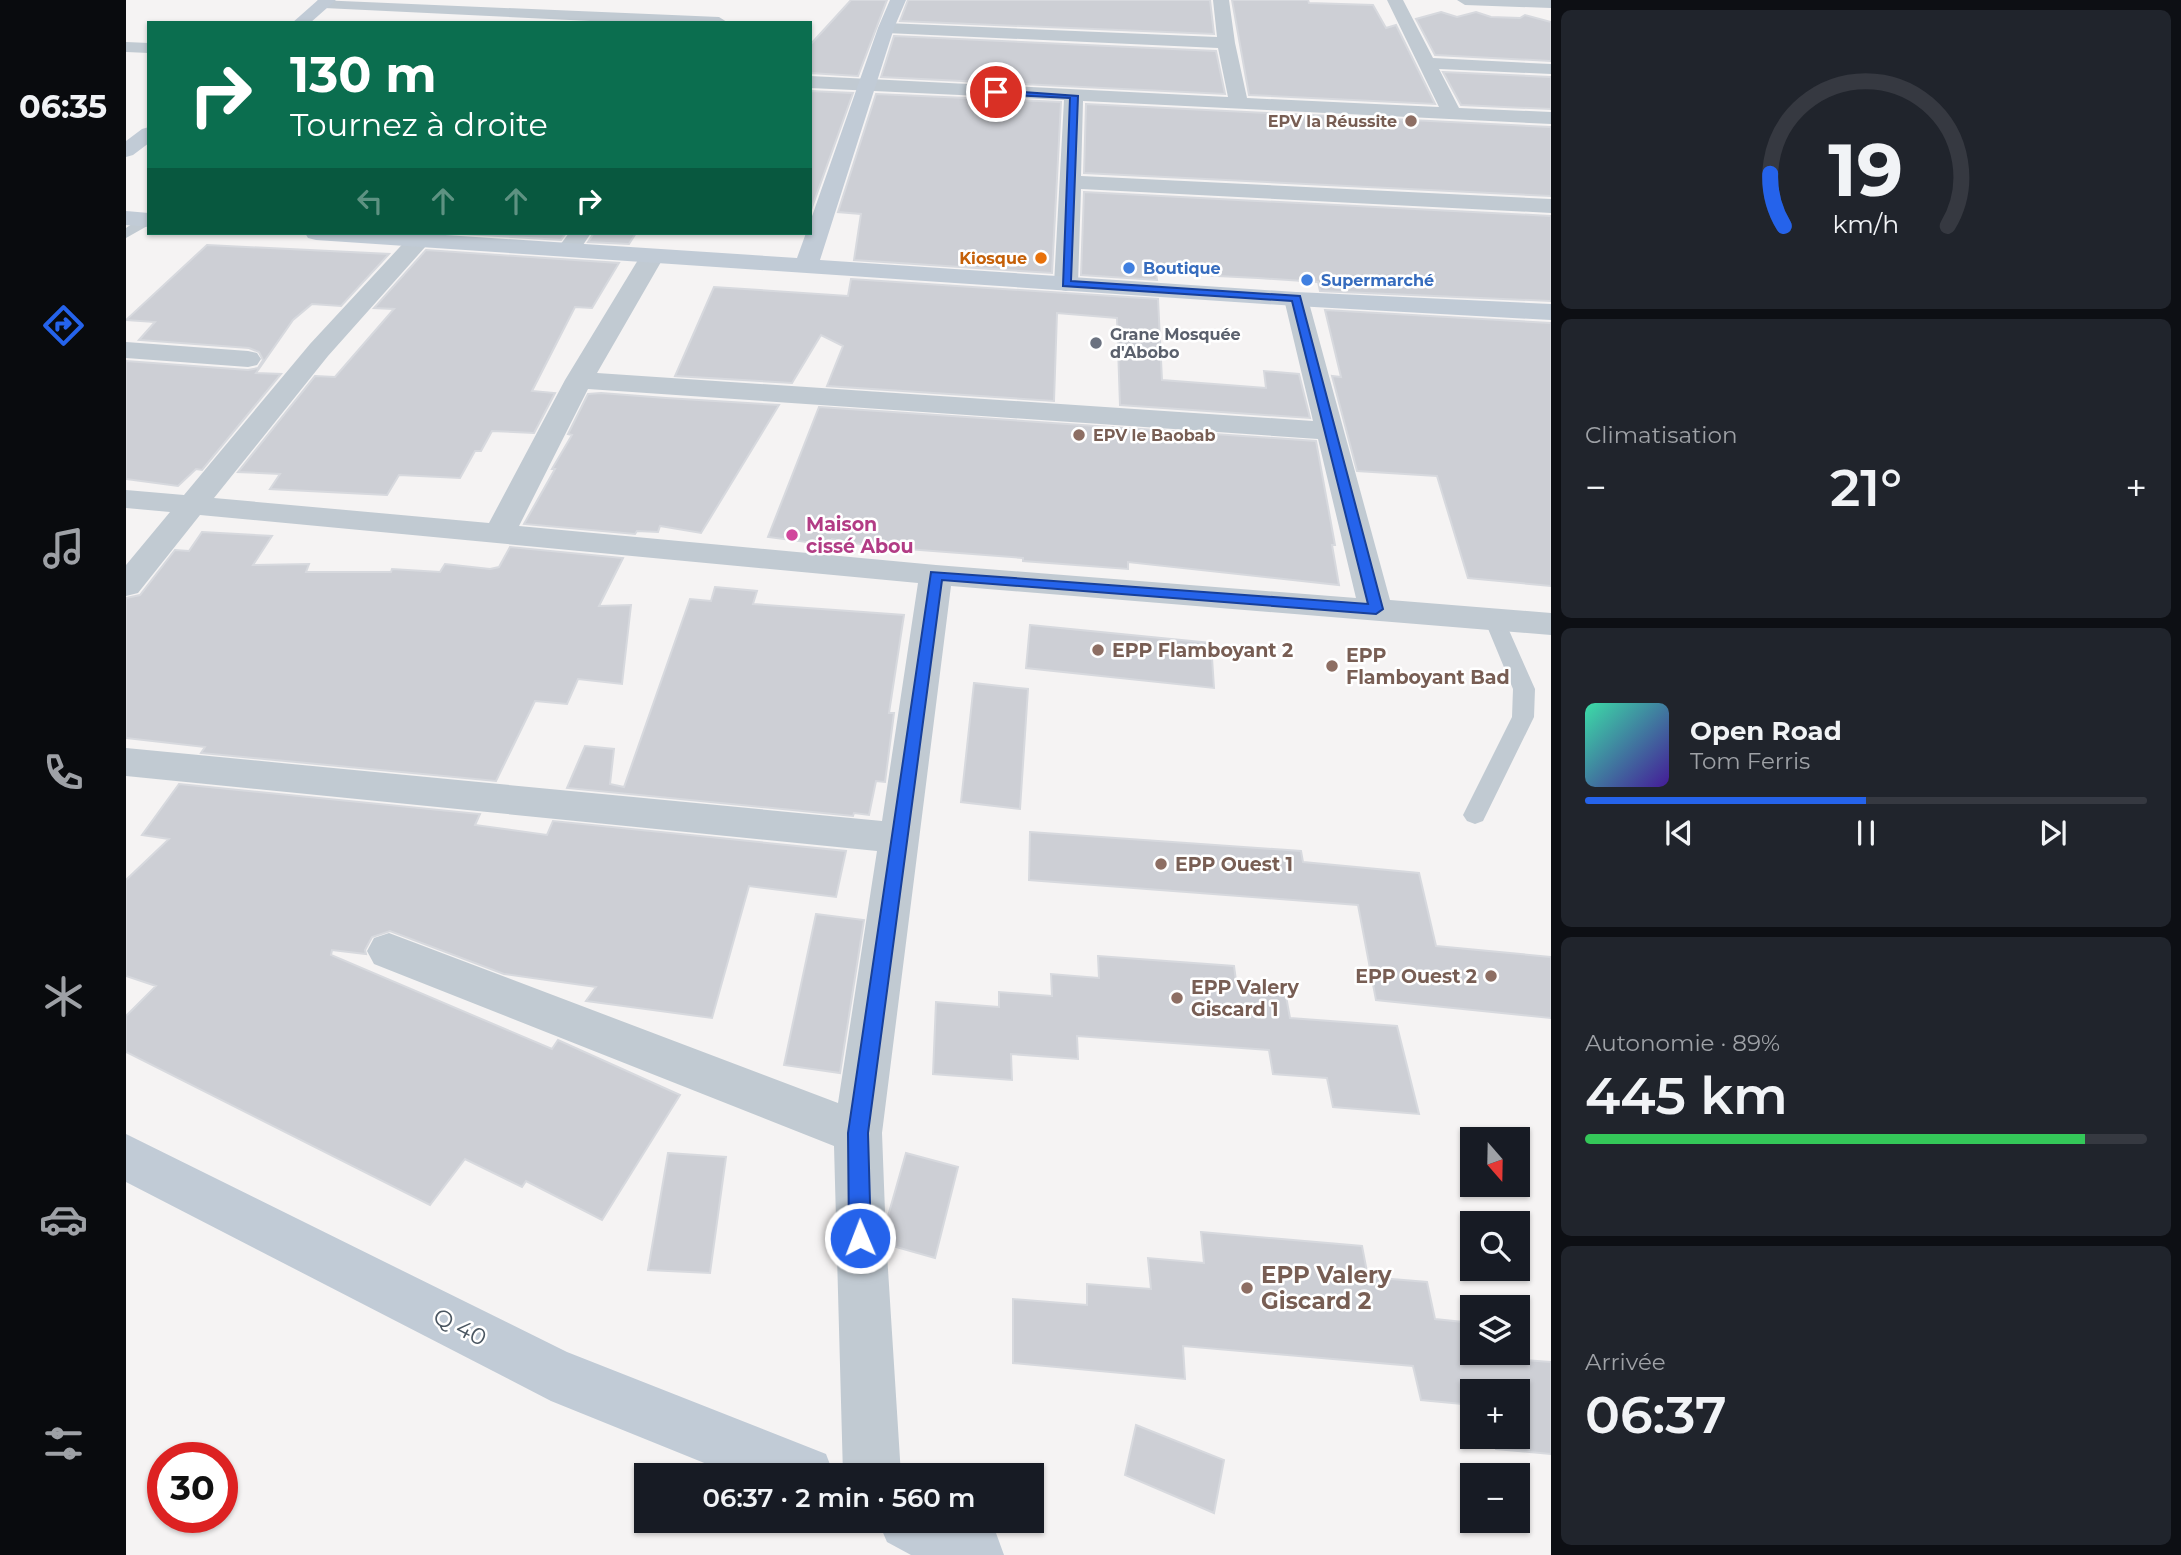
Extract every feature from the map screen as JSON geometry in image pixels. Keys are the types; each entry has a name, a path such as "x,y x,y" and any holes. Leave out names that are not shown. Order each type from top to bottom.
{"street":[{"path":"807,265 866,85 898,0"},
{"path":"1221,0 1226,43 1240,103"},
{"path":"1395,0 1451,113"},
{"path":"1465,0 1551,3"},
{"path":"302,21 326,2 721,19"},
{"path":"886,28 1226,43"},
{"path":"126,47 147,48"},
{"path":"1426,63 1551,69"},
{"path":"812,82 1551,118"},
{"path":"1066,284 1074,96"},
{"path":"126,151 147,135"},
{"path":"1070,182 1551,206"},
{"path":"342,235 418,241 575,241 653,255 1296,299 1551,312"},
{"path":"126,586 319,350 418,241"},
{"path":"499,534 579,380 653,255"},
{"path":"1296,299 1376,609"},
{"path":"126,349 248,359"},
{"path":"579,380 1331,430"},
{"path":"126,499 936,575 1551,624"},
{"path":"871,1463 860,1238 858,1133 936,575"},
{"path":"126,762 898,838"},
{"path":"389,951 858,1133"},
{"name":"Q 40","path":"126,1157 551,1373 775,1463"},
{"path":"931,1533 974,1555"}],"lane":[{"path":"126,234 140,219"},
{"path":"1475,815 1523,717 1524,689 1494,619"}],"building":[{"path":"851,0 887,0 858,76 812,73 812,43"},
{"path":"908,0 1210,0 1214,34 900,21"},
{"path":"1232,0 1308,0 1309,3 1373,5 1386,28 1396,25 1435,104 1249,95"},
{"path":"1441,12 1457,17 1476,12 1491,17 1520,18 1525,15 1551,22 1551,61 1435,55 1416,19"},
{"path":"894,36 1216,51 1225,94 881,77"},
{"path":"1443,72 1551,77 1551,109 1461,105"},
{"path":"812,91 853,93 812,207"},
{"path":"876,94 1061,102 1052,273 854,260 861,214 838,212"},
{"path":"1086,104 1551,127 1551,196 1084,173"},
{"path":"1084,192 1551,216 1551,301 1320,291 1318,282 1258,278 1156,273 1157,280 1081,275"},
{"path":"482,235 565,235 561,240"},
{"path":"593,235 635,235 629,244 588,242"},
{"path":"207,245 389,254 341,306 312,304 293,320 256,373 281,374 202,470 196,469 178,486 126,479 126,361 248,370 258,368 263,360 259,352 249,348 139,340 155,322 126,320"},
{"path":"426,250 619,263 592,308 575,307 532,391 555,393 534,433 492,431 481,451 475,451 460,478 399,475 387,495 270,489 280,474 238,472 315,376 335,377 394,309 374,308"},
{"path":"851,279 1158,299 1162,380 1266,388 1264,371 1299,374 1310,418 1120,405 1117,318 1057,313 1054,401 827,386 843,346 821,335 792,383 675,376 714,287 848,296"},
{"path":"1325,310 1551,323 1551,586 1468,578 1437,476 1357,471 1332,376 1341,377"},
{"path":"588,394 779,405 701,533 660,526 658,532 637,531 635,534 524,524 572,435 568,434"},
{"path":"819,407 1316,441 1335,545 1332,545 1339,585 1128,562 1128,569 907,549 905,552 832,539 829,545 768,537"},
{"path":"202,532 272,536 253,565 309,564 306,572 391,572 392,569 440,572 445,564 490,569 499,567 510,547 623,558 599,606 631,605 622,684 578,679 567,704 535,701 496,781 201,753 205,747 126,738 126,598 140,595 175,550 189,551"},
{"path":"715,587 757,591 753,604 904,615 889,713 894,713 885,782 876,781 869,815 854,813 853,816 567,788 585,746 614,749 610,784 624,787 690,599 711,601"},
{"path":"1030,625 1211,643 1214,688 1026,668"},
{"path":"974,683 1028,689 1020,809 961,802"},
{"path":"179,784 480,814 475,825 547,835 553,821 846,851 836,897 749,886 712,1018 586,1001 596,987 504,974 390,931 372,937 365,950 366,954 332,950 331,955 552,1049 558,1040 680,1095 602,1220 526,1181 522,1187 465,1159 430,1205 126,1052 126,1016 156,986 126,976 126,880 169,839 142,835"},
{"path":"1030,832 1301,851 1303,862 1419,873 1436,946 1551,957 1551,1018 1376,1000 1358,905 1029,880"},
{"path":"816,914 864,920 840,1073 784,1065"},
{"path":"1098,956 1234,966 1237,988 1285,991 1290,1018 1397,1026 1419,1114 1333,1107 1327,1078 1273,1074 1269,1050 1077,1036 1078,1059 1011,1054 1012,1080 933,1074 936,1002 999,1007 999,992 1052,996 1051,974 1099,978"},
{"path":"668,1153 726,1157 710,1273 648,1270"},
{"path":"906,1153 958,1167 935,1258 889,1245 888,1216"},
{"path":"1201,1232 1362,1246 1368,1277 1427,1282 1435,1319 1460,1322 1460,1365 1530,1365 1530,1361 1551,1362 1551,1454 1496,1449 1530,1449 1530,1379 1460,1379 1460,1404 1421,1400 1413,1366 1183,1346 1185,1379 1013,1363 1013,1299 1087,1305 1087,1284 1151,1289 1148,1258 1204,1263"},
{"path":"1136,1425 1224,1460 1214,1513 1125,1475"}],"place":[{"name":"EPV la Réussite","path":"1411,121"},
{"name":"Kiosque","path":"1041,258"},
{"name":"Boutique","path":"1129,268"},
{"name":"Supermarché","path":"1307,280"},
{"name":"Grane Mosquée d'Abobo","path":"1096,343"},
{"name":"EPV le Baobab","path":"1079,435"},
{"name":"Maison cissé Abou","path":"792,535"},
{"name":"EPP Flamboyant 2","path":"1098,650"},
{"name":"EPP Flamboyant Bad","path":"1332,666"},
{"name":"EPP Ouest 1","path":"1161,864"},
{"name":"EPP Ouest 2","path":"1491,976"},
{"name":"EPP Valery Giscard 1","path":"1177,998"},
{"name":"EPP Valery Giscard 2","path":"1247,1288"}],"route":[{"path":"860,1238 858,1133 936,575 1376,609 1296,299 1066,284 1074,96 996,92"}]}
